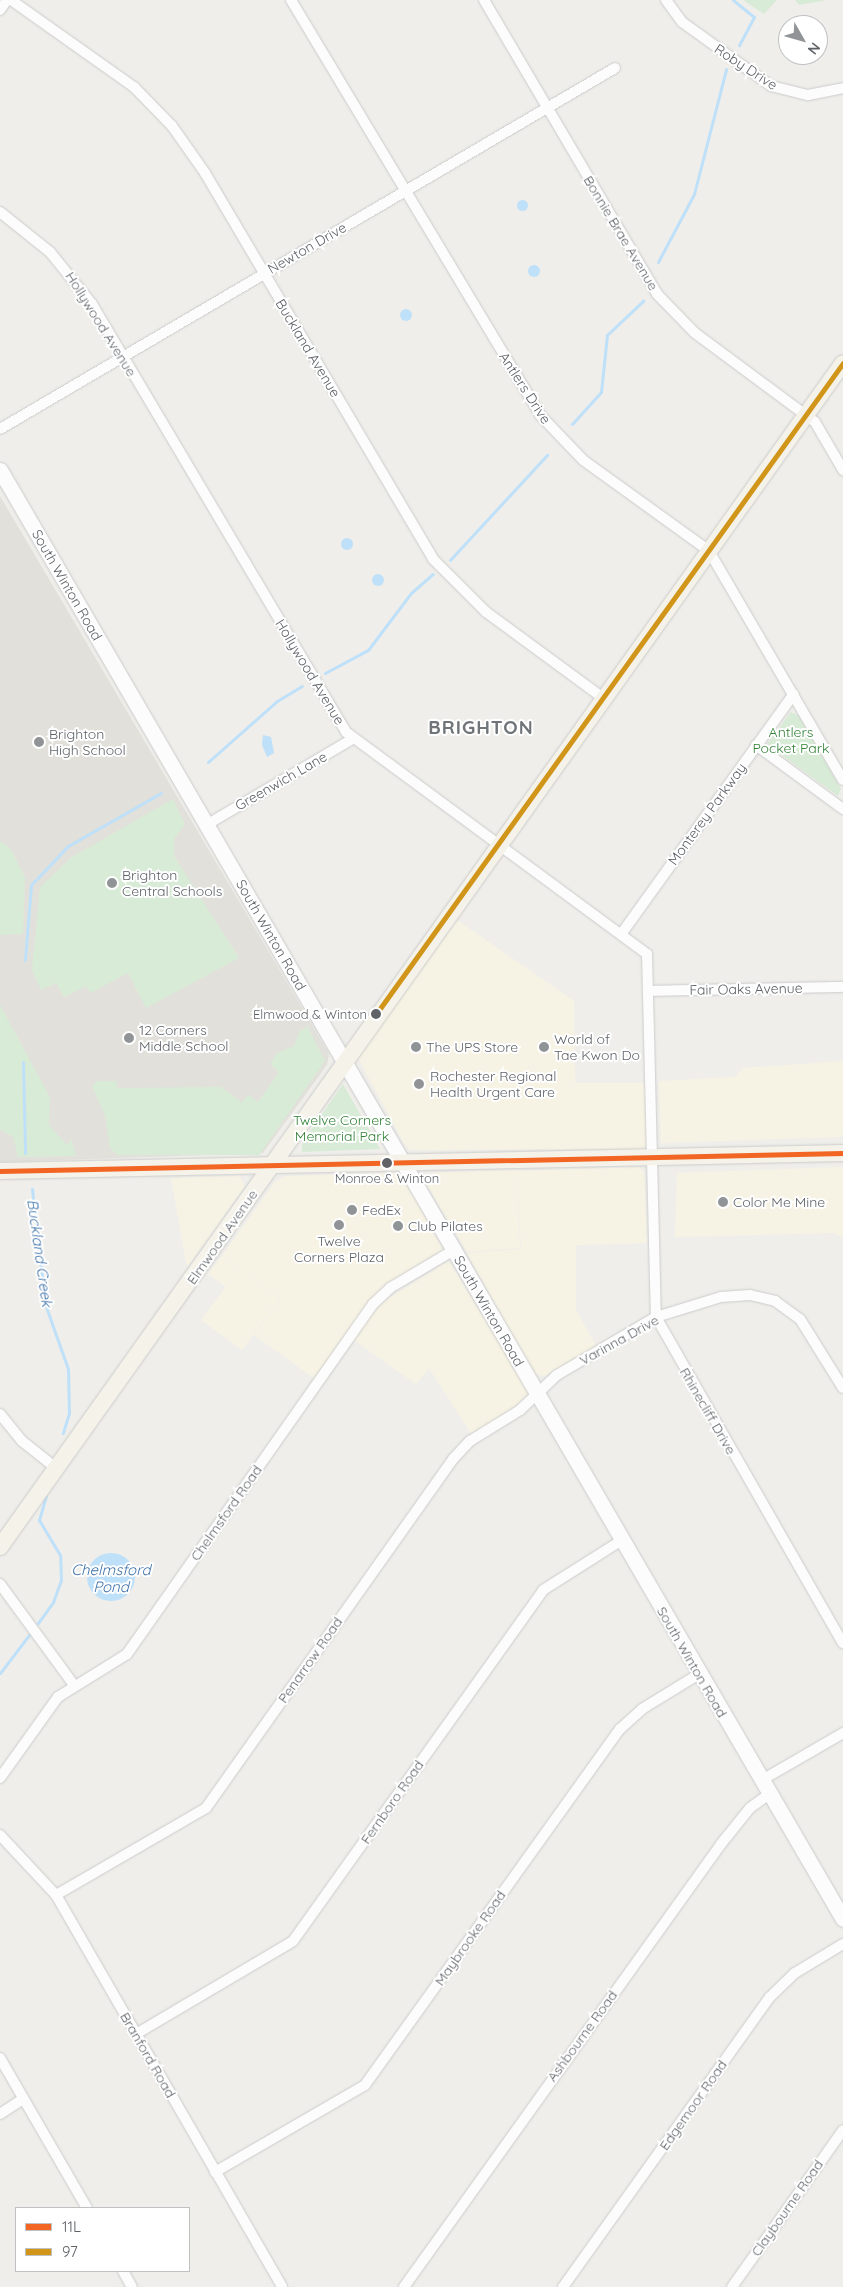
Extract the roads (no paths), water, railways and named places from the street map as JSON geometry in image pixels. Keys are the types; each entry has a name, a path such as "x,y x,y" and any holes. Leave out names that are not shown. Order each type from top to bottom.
{"main road":[{"name":"Elmwood Avenue","path":"0,1547 272,1165 344,1060 843,363"},
{"name":"South Winton Road","path":"0,470 208,824 699,1674 843,1919"},
{"path":"0,1171 843,1153"}],"street":[{"path":"0,10 9,0"},
{"name":"Buckland Avenue","path":"9,0 134,87 159,111 205,173 433,558 486,612 603,698"},
{"name":"Antlers Drive","path":"291,0 540,415 584,460 709,551 843,780"},
{"name":"Bonnie Brae Avenue","path":"484,0 667,306 695,333 806,414 843,470"},
{"name":"Roby Drive","path":"666,0 682,22 771,86 808,95 843,88"},
{"name":"Newton Drive","path":"0,429 615,68"},
{"name":"Hollywood Avenue","path":"0,212 71,275 122,356 340,724 354,738 647,954 650,991 655,1157"},
{"name":"Monterey Parkway","path":"622,934 794,694"},
{"name":"Greenwich Lane","path":"208,824 354,738"},
{"path":"756,745 843,808"},
{"name":"Fair Oaks Avenue","path":"650,991 843,987"},
{"name":"Rhinecliff Drive","path":"655,1157 656,1317 843,1643"},
{"name":"Chelmsford Road","path":"0,1778 58,1697 74,1685 127,1654 373,1304 390,1288 454,1250"},
{"name":"Varinna Drive","path":"537,1394 557,1375 656,1317 729,1296 775,1301 800,1319 843,1388"},
{"name":"Penarrow Road","path":"56,1895 206,1808 453,1459 537,1394"},
{"path":"0,1414 22,1441 56,1468"},
{"name":"Fernboro Road","path":"136,2034 293,1941 543,1590 622,1540"},
{"path":"0,1584 74,1685"},
{"name":"Maybrooke Road","path":"216,2172 366,2085 620,1728 642,1709 699,1674"},
{"name":"Ashbourne Road","path":"404,2287 765,1787 843,1733"},
{"name":"Branford Road","path":"0,1835 56,1895 282,2287"},
{"name":"Edgemoor Road","path":"563,2287 767,2001 794,1974 843,1944"},
{"path":"0,2058 85,2207"},
{"path":"0,2114 23,2099"},
{"name":"Claybourne Road","path":"732,2287 843,2130"},
{"path":"124,2272 132,2287"}],"water":[{"path":"522,199 528,205 522,211 516,205"},
{"path":"532,265 536,265 540,271 536,277 532,277 528,273 528,269"},
{"path":"408,309 411,310 411,320 404,321 401,320 400,313 401,310"},
{"path":"345,538 349,538 353,544 349,550 345,550 341,546 341,542"},
{"path":"376,574 380,574 384,580 380,586 376,586 372,582 372,578"},
{"path":"263,735 271,737 274,753 267,757 262,745"},
{"name":"Chelmsford Pond","path":"111,1553 120,1555 128,1560 133,1568 135,1577 133,1586 128,1594 120,1599 111,1601 102,1599 94,1594 89,1586 87,1577 89,1568 94,1560 102,1555"}],"waterway":[{"path":"733,0 754,17 739,45"},
{"path":"658,262 694,194 726,69"},
{"path":"572,424 601,392 607,335 643,301"},
{"path":"450,560 547,455"},
{"path":"325,673 368,650 411,593 433,574"},
{"path":"208,762 277,701 302,686"},
{"name":"Buckland Creek","path":"25,960 31,885 68,846 161,793"},
{"name":"Buckland Creek","path":"23,1062 25,1153"},
{"name":"Buckland Creek","path":"32,1189 45,1304 68,1369 69,1413 63,1433"},
{"name":"Buckland Creek","path":"38,1623 53,1602 61,1580 60,1555 39,1520 46,1496"},
{"name":"Buckland Creek","path":"0,1673 29,1635"}],"place":[{"name":"Brighton High School","path":"39,742"},
{"name":"Brighton Central Schools","path":"112,883"},
{"name":"Elmwood & Winton","path":"376,1014"},
{"name":"12 Corners Middle School","path":"129,1038"},
{"name":"The UPS Store","path":"416,1047"},
{"name":"World of Tae Kwon Do","path":"544,1047"},
{"name":"Rochester Regional Health Urgent Care","path":"419,1084"},
{"name":"Monroe & Winton","path":"387,1163"},
{"name":"Color Me Mine","path":"723,1202"},
{"name":"FedEx","path":"352,1210"},
{"name":"Twelve Corners Plaza","path":"339,1225"},
{"name":"Club Pilates","path":"398,1226"}],"district":[{"name":"BRIGHTON","path":"481,728"}],"park label":[{"name":"Antlers Pocket Park","path":"791,740"},
{"name":"Twelve Corners Memorial Park","path":"342,1128"}]}
